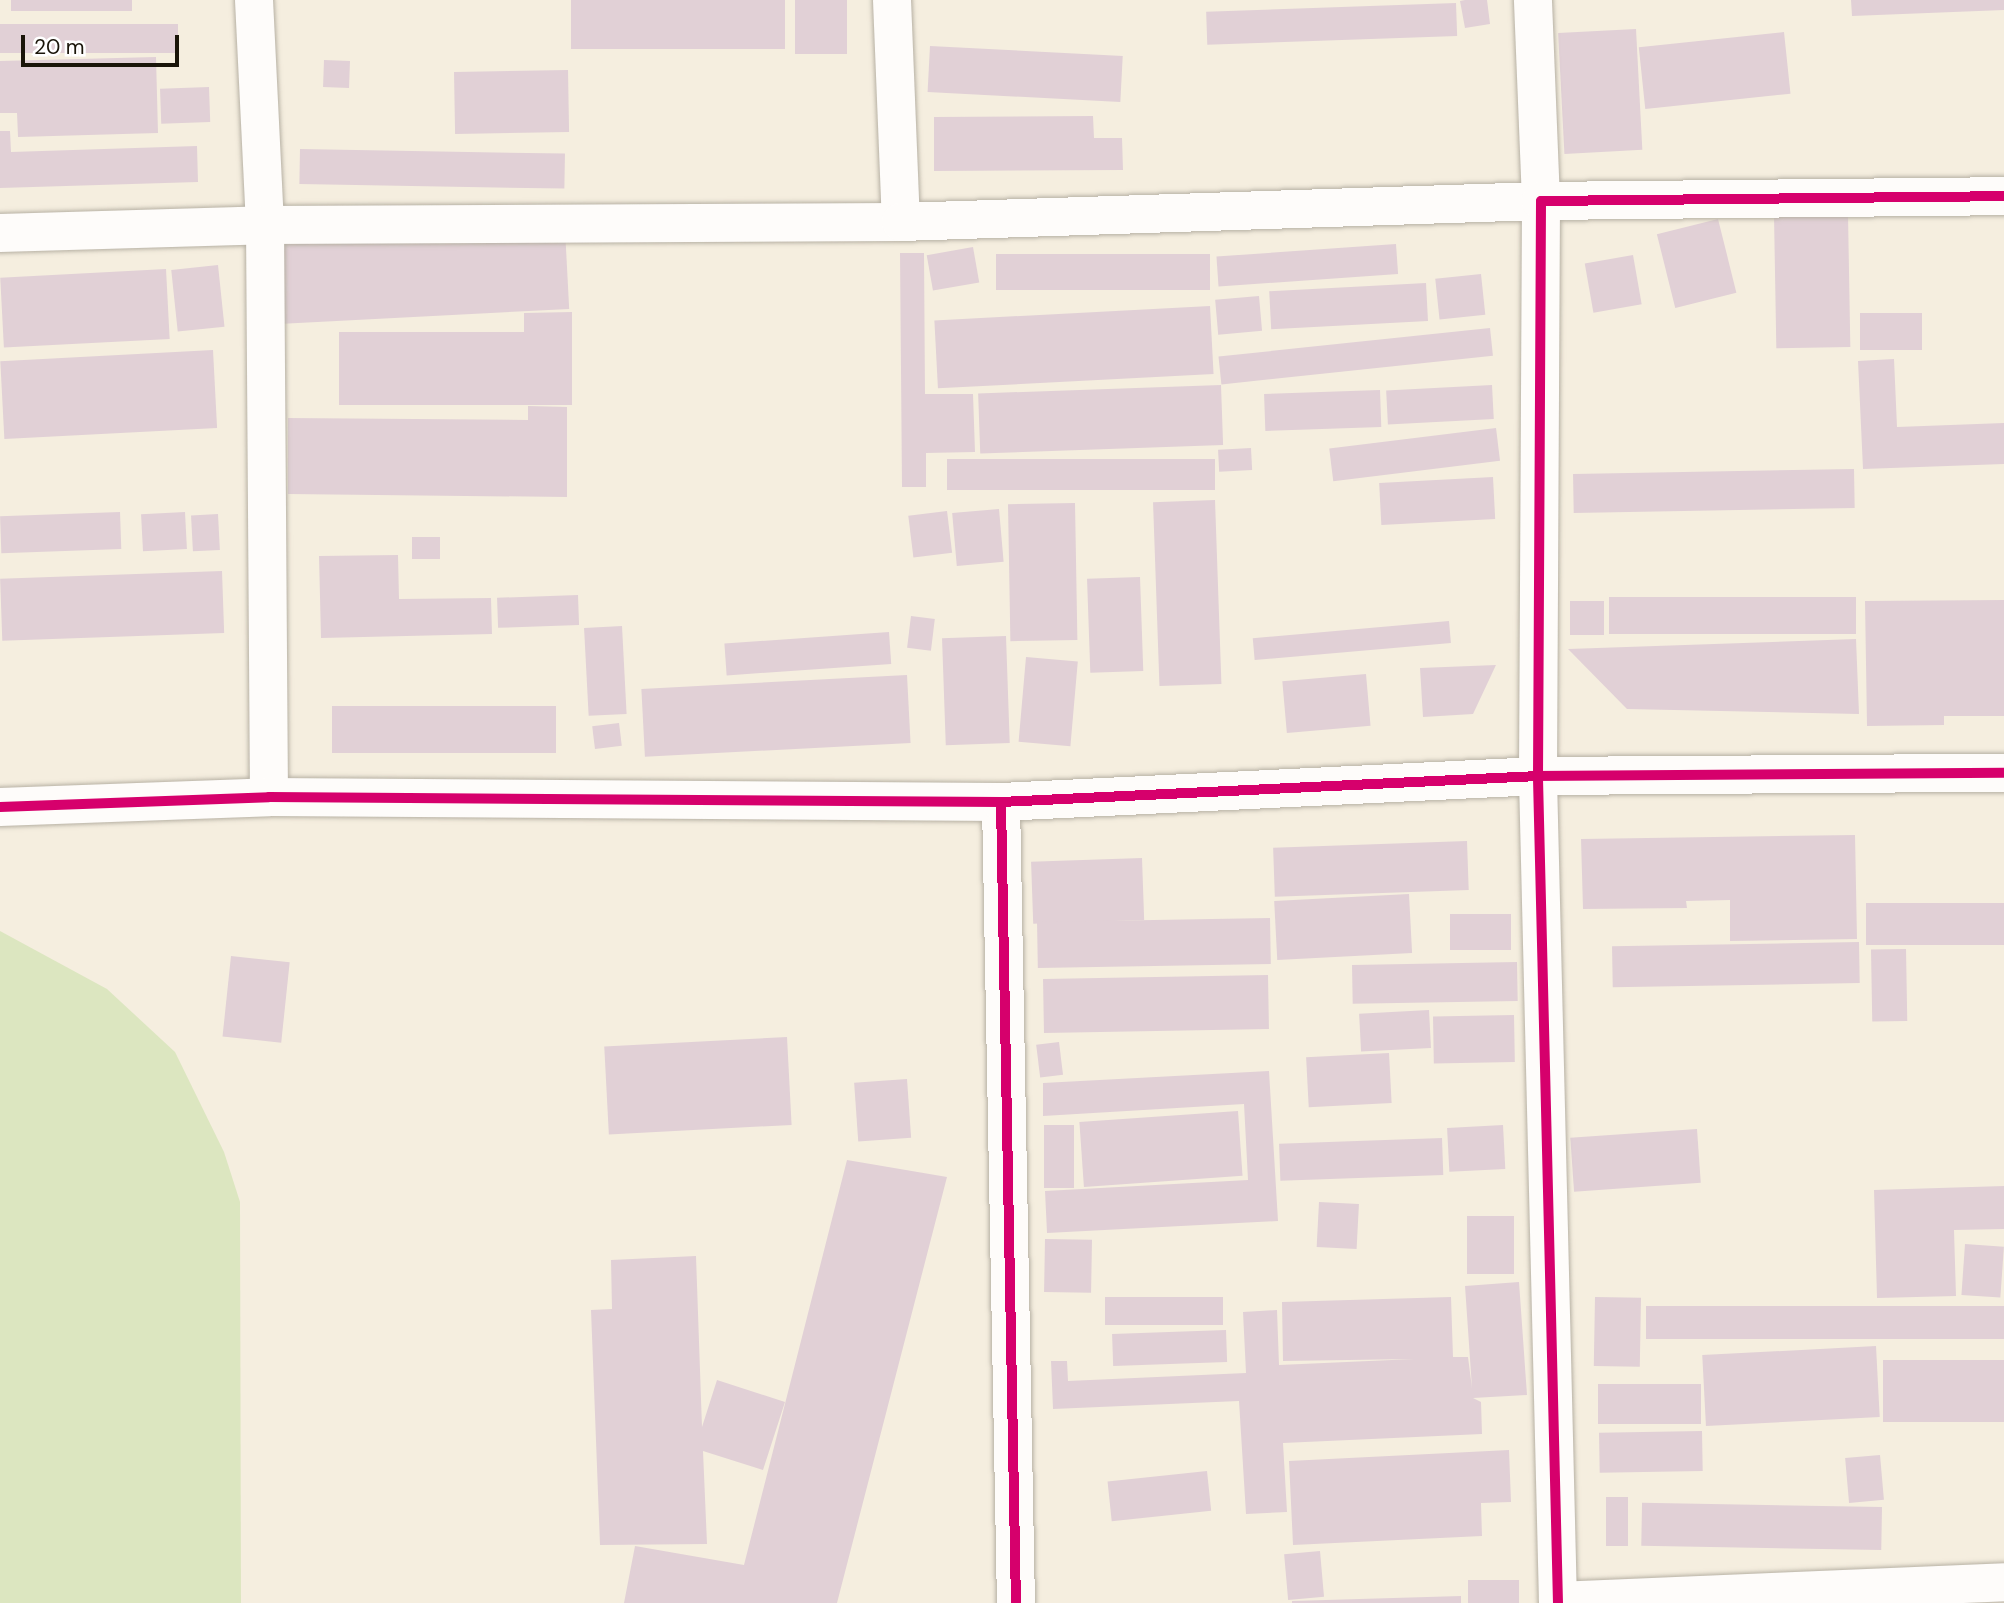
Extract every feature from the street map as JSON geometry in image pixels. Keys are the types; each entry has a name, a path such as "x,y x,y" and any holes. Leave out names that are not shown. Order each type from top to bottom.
{"street":[{"path":"254,0 265,225 269,797"},
{"path":"892,0 901,222"},
{"path":"1533,0 1541,201 1538,776 1558,1602 2004,1582"},
{"path":"0,233 265,225 901,222 1541,201 2004,196"},
{"path":"0,807 269,797 1001,802 1538,776 2004,773"},
{"path":"1001,802 1016,1603"}],"green space":[{"path":"0,931 107,989 175,1052 224,1152 240,1202 241,1603 0,1603"}],"building":[{"path":"11,0 132,0 132,11 11,11"},
{"path":"571,0 785,0 785,49 571,49"},
{"path":"795,0 847,0 847,54 795,54"},
{"path":"1487,0 1490,24 1465,28 1460,1"},
{"path":"1851,0 2004,0 2004,10 1852,16"},
{"path":"1456,3 1457,36 1207,45 1206,12"},
{"path":"0,24 178,24 178,53 0,53"},
{"path":"1636,29 1642,150 1564,154 1558,33"},
{"path":"1784,32 1790,94 1645,109 1639,47"},
{"path":"930,46 1123,56 1120,102 928,92"},
{"path":"156,57 158,133 18,137 17,113 0,113 0,61"},
{"path":"324,60 350,61 349,88 323,87"},
{"path":"568,70 569,132 455,134 454,72"},
{"path":"209,87 210,122 161,124 160,89"},
{"path":"1093,116 1094,138 1122,138 1123,170 934,171 934,117"},
{"path":"0,131 10,131 11,152 197,146 198,182 0,188"},
{"path":"300,149 565,154 564,189 299,184"},
{"path":"1848,214 1850,347 1776,348 1774,215"},
{"path":"1718,219 1736,293 1675,308 1657,234"},
{"path":"565,229 569,309 284,324 279,244"},
{"path":"1396,244 1398,274 1219,286 1216,257"},
{"path":"973,247 979,282 933,291 927,255"},
{"path":"900,253 924,253 925,394 973,394 975,452 926,453 926,487 902,487"},
{"path":"996,254 1210,254 1210,290 996,290"},
{"path":"1633,255 1642,304 1593,313 1585,264"},
{"path":"218,265 224,327 178,332 171,270"},
{"path":"166,269 170,339 4,348 0,278"},
{"path":"1481,274 1485,315 1440,320 1435,279"},
{"path":"1426,283 1428,321 1271,329 1269,291"},
{"path":"1259,296 1262,331 1218,335 1215,300"},
{"path":"1210,306 1214,374 938,388 934,320"},
{"path":"572,312 572,405 339,405 339,332 524,332 524,313"},
{"path":"1860,313 1922,313 1922,350 1860,350"},
{"path":"1490,328 1493,356 1221,384 1218,357"},
{"path":"213,350 217,428 4,439 0,361"},
{"path":"1894,359 1897,427 2004,423 2004,464 1863,469 1858,361"},
{"path":"1221,385 1223,445 980,453 978,393"},
{"path":"1492,385 1494,419 1388,425 1386,391"},
{"path":"1380,390 1381,427 1265,431 1264,394"},
{"path":"528,406 567,407 567,497 288,494 288,418 528,420"},
{"path":"1496,428 1500,461 1333,481 1329,448"},
{"path":"1251,448 1252,470 1219,472 1218,450"},
{"path":"947,459 1215,459 1215,490 947,490"},
{"path":"1854,469 1855,508 1574,513 1573,474"},
{"path":"1493,477 1495,519 1381,525 1379,483"},
{"path":"1215,500 1221,684 1159,686 1153,502"},
{"path":"1075,503 1077,640 1010,641 1008,504"},
{"path":"999,509 1004,562 957,566 952,513"},
{"path":"947,511 952,553 913,557 908,516"},
{"path":"120,512 121,549 1,553 0,516"},
{"path":"185,512 187,549 143,551 141,514"},
{"path":"218,514 220,550 193,551 191,515"},
{"path":"412,537 440,537 440,559 412,559"},
{"path":"398,555 399,599 491,598 492,634 321,638 319,556"},
{"path":"222,571 224,633 2,641 0,579"},
{"path":"1140,577 1143,671 1090,673 1087,579"},
{"path":"578,595 579,625 498,628 497,598"},
{"path":"1609,597 1856,597 1856,634 1609,634"},
{"path":"2004,600 2004,716 1944,716 1944,725 1867,726 1865,601"},
{"path":"1570,601 1604,601 1604,635 1570,635"},
{"path":"911,616 935,619 931,651 907,648"},
{"path":"1449,621 1451,643 1255,660 1253,638"},
{"path":"622,626 627,714 589,716 584,628"},
{"path":"889,632 891,664 727,675 724,644"},
{"path":"1006,636 1010,743 946,745 942,638"},
{"path":"1856,639 1859,714 1627,709 1568,649"},
{"path":"1026,657 1078,662 1070,746 1019,742"},
{"path":"1496,665 1473,714 1423,717 1420,668"},
{"path":"1366,674 1371,726 1287,733 1282,681"},
{"path":"907,675 911,743 645,757 641,689"},
{"path":"332,706 556,706 556,753 332,753"},
{"path":"619,723 622,746 595,749 592,726"},
{"path":"1855,835 1857,939 1730,941 1730,900 1686,901 1687,908 1583,909 1581,839"},
{"path":"1467,841 1469,890 1275,897 1273,848"},
{"path":"1142,858 1144,920 1033,924 1031,862"},
{"path":"1409,894 1412,953 1277,960 1274,901"},
{"path":"1866,903 2004,903 2004,945 1866,945"},
{"path":"1450,914 1511,914 1511,950 1450,950"},
{"path":"1270,918 1271,964 1038,968 1037,922"},
{"path":"1859,942 1860,983 1613,987 1612,946"},
{"path":"1906,949 1907,1021 1872,1022 1871,950"},
{"path":"231,956 290,962 281,1043 223,1037"},
{"path":"1517,962 1518,1001 1353,1004 1352,965"},
{"path":"1268,975 1269,1029 1044,1033 1043,979"},
{"path":"1429,1010 1431,1048 1361,1052 1359,1014"},
{"path":"1514,1015 1515,1062 1434,1063 1433,1016"},
{"path":"787,1037 792,1125 609,1134 604,1047"},
{"path":"1059,1042 1063,1075 1040,1078 1036,1045"},
{"path":"1389,1053 1392,1103 1309,1107 1306,1057"},
{"path":"1269,1071 1278,1221 1047,1233 1045,1191 1248,1180 1244,1104 1043,1116 1043,1083"},
{"path":"907,1079 911,1138 858,1142 854,1083"},
{"path":"1238,1111 1243,1176 1084,1187 1079,1122"},
{"path":"1044,1125 1074,1125 1074,1188 1044,1188"},
{"path":"1503,1125 1505,1169 1449,1172 1447,1128"},
{"path":"1697,1129 1701,1183 1574,1192 1570,1138"},
{"path":"1442,1138 1443,1175 1280,1181 1279,1144"},
{"path":"847,1160 947,1177 837,1603 624,1603 635,1546 744,1565"},
{"path":"2004,1186 2004,1229 1954,1230 1956,1296 1877,1298 1874,1190"},
{"path":"1319,1202 1359,1204 1357,1249 1317,1247"},
{"path":"1467,1216 1514,1216 1514,1274 1467,1274"},
{"path":"1045,1239 1092,1240 1091,1293 1044,1292"},
{"path":"1965,1244 2004,1247 2000,1298 1961,1295"},
{"path":"696,1256 702,1427 717,1380 785,1402 763,1470 703,1451 707,1544 600,1545 591,1310 612,1309 611,1260"},
{"path":"1519,1282 1527,1395 1473,1398 1481,1402 1482,1434 1283,1443 1287,1512 1246,1514 1239,1401 1053,1409 1051,1361 1067,1361 1068,1381 1246,1373 1243,1312 1277,1310 1279,1365 1414,1359 1283,1361 1282,1302 1451,1297 1453,1357 1468,1357 1472,1388 1465,1286"},
{"path":"1105,1297 1223,1297 1223,1325 1105,1325"},
{"path":"1595,1297 1641,1298 1640,1367 1594,1366"},
{"path":"1646,1306 2004,1306 2004,1339 1646,1339"},
{"path":"1226,1330 1227,1362 1113,1366 1112,1334"},
{"path":"1876,1346 1880,1417 1706,1426 1702,1355"},
{"path":"1883,1360 2004,1360 2004,1422 1883,1422"},
{"path":"1598,1384 1701,1384 1701,1424 1598,1424"},
{"path":"1702,1431 1703,1471 1600,1473 1599,1433"},
{"path":"1509,1450 1511,1502 1481,1503 1482,1536 1293,1545 1289,1461"},
{"path":"1880,1455 1884,1500 1849,1503 1845,1458"},
{"path":"1207,1471 1211,1511 1112,1521 1108,1481"},
{"path":"1606,1497 1628,1497 1628,1546 1606,1546"},
{"path":"1642,1503 1882,1507 1881,1550 1641,1546"},
{"path":"1320,1551 1324,1597 1288,1600 1284,1554"},
{"path":"1468,1580 1519,1580 1519,1603 1468,1603"},
{"path":"1461,1596 1461,1603 1292,1603 1292,1601"}],"cycle path":[{"path":"1558,1603 1538,776 1541,201 2004,196"},
{"path":"0,807 269,797 1001,802 1538,776 2004,773"},
{"path":"1001,802 1016,1603"}]}
